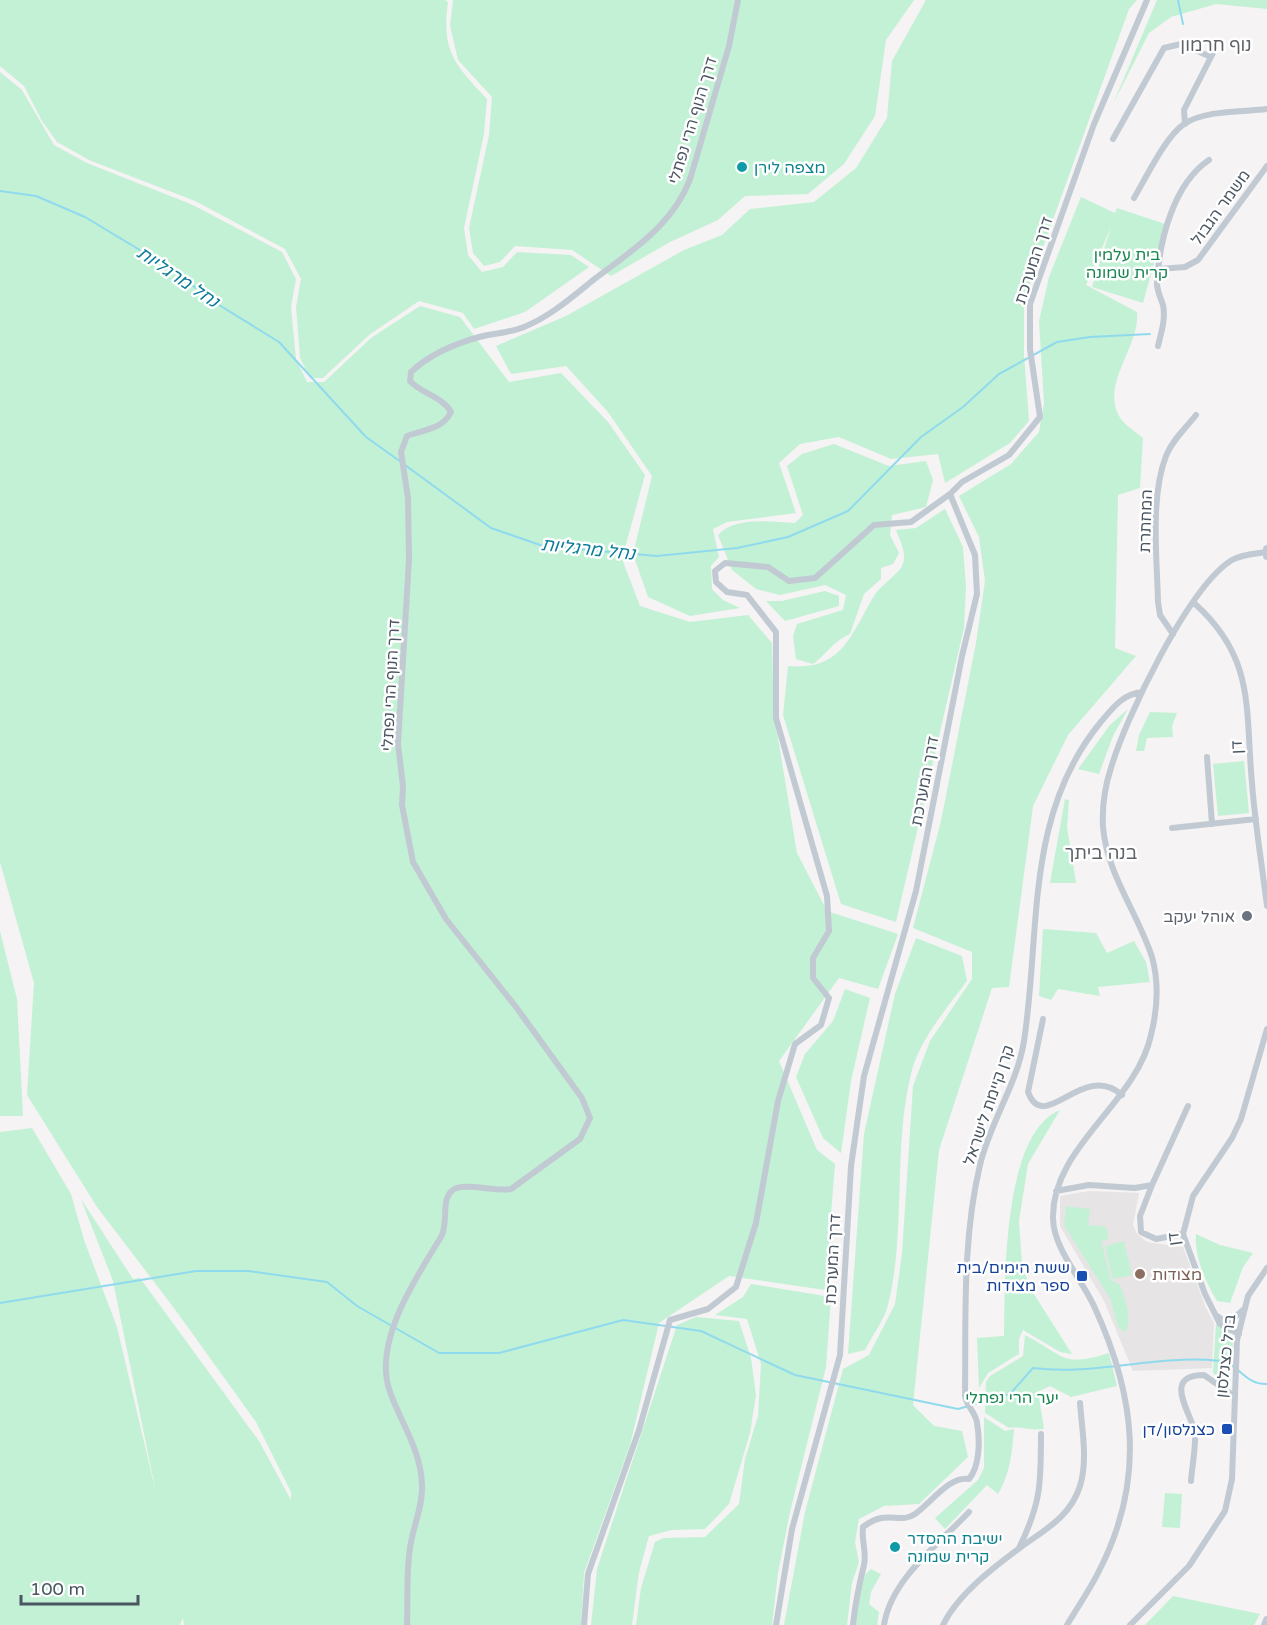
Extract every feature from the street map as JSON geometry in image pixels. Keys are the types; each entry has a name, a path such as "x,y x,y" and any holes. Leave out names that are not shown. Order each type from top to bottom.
{"street":[{"name":"דרך הנוף הרי נפתלי","path":"407,1625 410,1547 421,1504 422,1485 418,1455 390,1392 385,1373 385,1357 393,1331 406,1295 443,1233 447,1196 452,1190 460,1186 498,1191 511,1189 580,1139 590,1118 582,1098 516,1007 446,919 418,873 406,832 398,744 405,660 409,535 408,498 401,452 407,436 435,429 447,421 451,412 447,405 417,388 410,381 411,372 421,362 444,350 480,337 523,327 543,317 631,252 664,220 684,194 688,184 729,46 738,0"},
{"name":"דרך המערכת","path":"776,1625 792,1529 840,1355 851,1166 864,1077 916,891 962,656 977,594 975,555 950,494 962,482 1010,455 1040,417 1030,349 1030,304 1094,124 1147,0"},
{"path":"1113,139 1164,48 1181,44 1212,55 1184,110 1185,124"},
{"path":"1134,198 1171,138 1185,124 1214,116 1267,109"},
{"name":"משמר הגבול","path":"1158,346 1164,316 1157,285 1163,236 1171,213 1195,172 1209,160"},
{"name":"משמר הגבול","path":"1159,269 1185,267 1198,260 1267,166"},
{"name":"המחתרת","path":"1173,634 1164,623 1158,602 1158,494 1161,475 1170,449 1196,415"},
{"path":"584,1625 588,1574 639,1430 670,1320 708,1309 736,1287 756,1222 778,1101 795,1044 821,1025 829,998 813,978 813,958 829,931 827,896 776,718 776,632 747,595 728,592 716,582 715,571 725,563 741,564 768,567 789,581 815,578 874,525 911,522 950,494"},
{"path":"1067,1625 1099,1572 1115,1534 1127,1490 1130,1448 1129,1414 1115,1355 1092,1302 1056,1236 1053,1216 1056,1191 1077,1151 1122,1095 1146,1056 1156,1015 1155,975 1145,940 1111,864 1103,826 1111,766 1142,692 1173,634 1194,603 1222,568 1232,561 1243,555 1267,552"},
{"name":"דן","path":"1194,603 1213,619 1224,635 1244,681 1248,702 1256,819 1267,906"},
{"name":"קרן קיימת לישראל","path":"853,1625 856,1589 864,1564 861,1539 863,1527 885,1515 907,1518 955,1481 969,1479 975,1472 977,1421 967,1405 965,1396 968,1260 976,1184 981,1162 1010,1089 1024,1042 1036,903 1054,805 1068,769 1084,743 1123,698 1142,692"},
{"path":"1207,757 1212,824"},
{"path":"1172,828 1256,819"},
{"path":"1043,1019 1028,1092 1030,1099 1040,1106 1048,1106 1086,1086 1094,1085 1114,1088 1122,1095"},
{"name":"דן","path":"1239,1334 1220,1324 1183,1234 1193,1196 1232,1138 1241,1119 1267,1029"},
{"path":"1183,1234 1156,1239 1141,1232 1140,1216 1188,1106"},
{"path":"1056,1191 1089,1185 1135,1188 1152,1185"},
{"name":"ברל כצנלסון","path":"1130,1625 1190,1566 1225,1511 1232,1479 1234,1396 1243,1310 1248,1296 1267,1268"},
{"path":"1215,1314 1224,1322 1231,1321 1243,1310"},
{"path":"1191,1480 1195,1434 1182,1403 1180,1392 1184,1384 1198,1375 1204,1375 1234,1396"},
{"path":"943,1625 963,1597 1019,1548 1061,1519 1073,1504 1080,1485 1084,1457 1080,1403"},
{"path":"1019,1548 1036,1511 1040,1494 1041,1434"},
{"path":"884,1625 893,1600 902,1585 969,1512"},
{"path":"1264,1625 1267,1620"}],"shaded area":[{"name":"מצודות","path":"1089,1191 1139,1193 1133,1225 1137,1234 1147,1242 1183,1247 1214,1323 1212,1368 1133,1371 1104,1301 1060,1226 1060,1196"}],"green space":[{"path":"0,0 445,0 448,2 447,33 453,56 466,76 487,99 484,134 464,228 468,255 482,272 503,267 517,252 571,255 589,267 525,312 474,329 463,313 419,301 369,335 323,378 310,378 300,358 296,307 301,279 285,249 195,201 89,160 57,142 42,121 24,86 0,66"},
{"path":"453,0 914,0 886,40 875,116 844,164 808,194 745,196 718,220 670,242 611,276 572,250 515,246 500,262 484,266 473,253 469,228 489,135 492,97 458,60 450,26"},
{"path":"926,0 1137,0 1129,9 1024,300 1024,355 1029,421 1010,443 945,483 938,454 891,459 839,437 800,444 779,463 796,513 727,522 713,529 719,557 711,566 712,589 723,600 740,608 690,616 648,597 633,554 652,476 608,412 566,366 511,374 496,346 566,316 684,250 722,235 750,209 814,202 856,168 887,118 892,61"},
{"path":"1157,0 1267,0 1267,9 1216,4 1171,17 1149,33 1113,104"},
{"path":"0,72 22,90 54,145 87,163 193,205 282,252 296,279 291,307 296,359 307,382 324,382 371,338 420,306 460,317 509,382 561,373 608,422 645,475 622,559 640,606 690,622 748,615 772,643 774,714 797,853 827,911 898,934 878,989 839,978 779,1061 817,1150 835,1164 825,1290 729,1276 659,1323 630,1445 584,1573 581,1625 184,1625 183,1618 180,1625 0,1625 0,1132 32,1128 71,1194 84,1240 117,1327 156,1493 113,1281 81,1199 133,1279 140,1278 259,1441 291,1500 291,1492 256,1422 174,1308 97,1207 27,1095 34,983 0,862"},
{"name":"בית עלמין קרית שמונה","path":"1081,197 1115,213 1117,208 1165,224 1143,303 1092,287 1111,227 1086,285 1137,312 1133,338 1115,390 1115,403 1119,416 1143,438 1140,488 1118,495 1115,648 1136,656 1068,735 1033,806 1009,987 992,988 939,1150 913,1405 934,1426 962,1431 968,1457 919,1504 884,1506 859,1519 855,1542 859,1562 852,1583 847,1625 784,1625 805,1512 843,1369 869,1355 895,1304 902,1253 913,1086 930,1041 972,979 972,952 913,928 941,821 976,643 985,581 979,537 959,496 1011,464 1039,432 1044,403 1039,321 1049,277"},
{"path":"834,444 889,466 926,461 933,480 926,507 892,515 890,535 899,553 893,564 881,568 881,579 864,594 850,634 813,664 796,659 793,636 797,624 843,610 846,595 825,585 780,595 756,589 732,570 718,535 725,529 744,523 765,521 795,523 803,515 787,466 802,454"},
{"path":"945,509 963,547 966,587 964,628 896,922 841,904 783,715 788,666 821,663 833,657 842,648 874,596 904,562 904,553 896,530 916,528"},
{"path":"825,591 839,596 839,606 785,621 766,601 782,601"},
{"path":"1128,709 1113,736 1099,774 1078,769 1110,725"},
{"path":"1150,712 1177,713 1172,726 1173,737 1147,738 1144,751 1136,751 1139,735"},
{"path":"1244,761 1249,813 1218,816 1213,764"},
{"path":"1065,799 1069,800 1067,827 1076,883 1050,883"},
{"path":"1043,929 1096,933 1107,953 1134,941 1146,962 1150,982 1098,987 1100,996 1058,989 1051,1000 1039,996"},
{"path":"0,931 17,999 23,1116 0,1116"},
{"path":"916,938 962,956 967,981 928,1035 912,1070 902,1128 897,1247 888,1305 865,1350 848,1354 864,1134 895,994"},
{"path":"845,989 870,998 851,1081 841,1153 823,1138 796,1077 805,1054 833,1021"},
{"path":"1060,1110 1028,1164 1019,1221 1022,1264 1030,1288 1072,1354 1060,1352 1023,1330 1019,1339 1019,1354 988,1373 979,1388 977,1338 1004,1336 1007,1247 1017,1178 1027,1148 1041,1124"},
{"path":"1066,1206 1090,1209 1088,1225 1106,1227 1109,1239 1101,1241 1111,1280 1120,1285 1126,1302 1128,1321 1125,1332 1118,1327 1111,1300 1064,1225"},
{"path":"1196,1234 1220,1245 1253,1253 1243,1267 1230,1303 1217,1301 1209,1286 1199,1260"},
{"path":"1124,1241 1132,1275 1113,1279 1105,1246"},
{"path":"751,1284 831,1297 826,1367 790,1512 778,1573 772,1625 636,1625 641,1588 655,1542 663,1538 705,1537 739,1504 745,1459 758,1416 761,1364 747,1319 715,1315 743,1297"},
{"path":"696,1317 739,1321 751,1358 756,1395 750,1433 729,1504 705,1529 672,1530 649,1536 639,1572 632,1625 591,1625 597,1569 677,1325"},
{"path":"1216,1323 1229,1331 1233,1339 1230,1387 1213,1373"},
{"name":"יער הרי נפתלי","path":"1025,1335 1064,1358 1082,1359 1109,1353 1117,1386 1071,1397 1050,1386 1038,1392 1044,1429 1009,1428 985,1413 986,1382 990,1376 1023,1356"},
{"path":"984,1417 1005,1431 1014,1429 1008,1471 998,1494 987,1485 945,1529 935,1518 978,1480 984,1468"},
{"path":"1165,1493 1182,1494 1180,1528 1162,1527"},
{"path":"871,1569 881,1574 871,1592 869,1604 879,1612 877,1625 855,1625 859,1587"},
{"path":"1173,1596 1260,1614 1254,1625 1145,1625"}],"waterway":[{"path":"1178,0 1183,24"},
{"name":"נחל מרגליות","path":"0,191 36,196 85,217 173,270 211,300 279,342 366,437 401,462"},
{"name":"נחל מרגליות","path":"405,465 491,528 543,546 657,556 737,548 788,537 848,511 921,437 963,407 999,374 1057,342 1090,337 1150,334"},
{"path":"0,1303 196,1271 248,1271 327,1282 357,1306 439,1353 499,1353 623,1320 701,1331 795,1375 958,1409 1010,1394 1033,1368 1056,1370 1173,1360 1220,1361 1232,1365 1252,1381 1267,1384"}],"place":[{"name":"מצפה לירן","path":"742,167"},
{"name":"אוהל יעקב","path":"1247,916"},
{"name":"מצודות","path":"1140,1274"},
{"name":"ששת הימים/בית ספר מצודות","path":"1082,1276"},
{"name":"כצנלסון/דן","path":"1227,1429"},
{"name":"ישיבת ההסדר קרית שמונה","path":"895,1547"}],"district":[{"name":"נוף חרמון","path":"1216,45"},
{"name":"בנה ביתך","path":"1101,853"}]}
